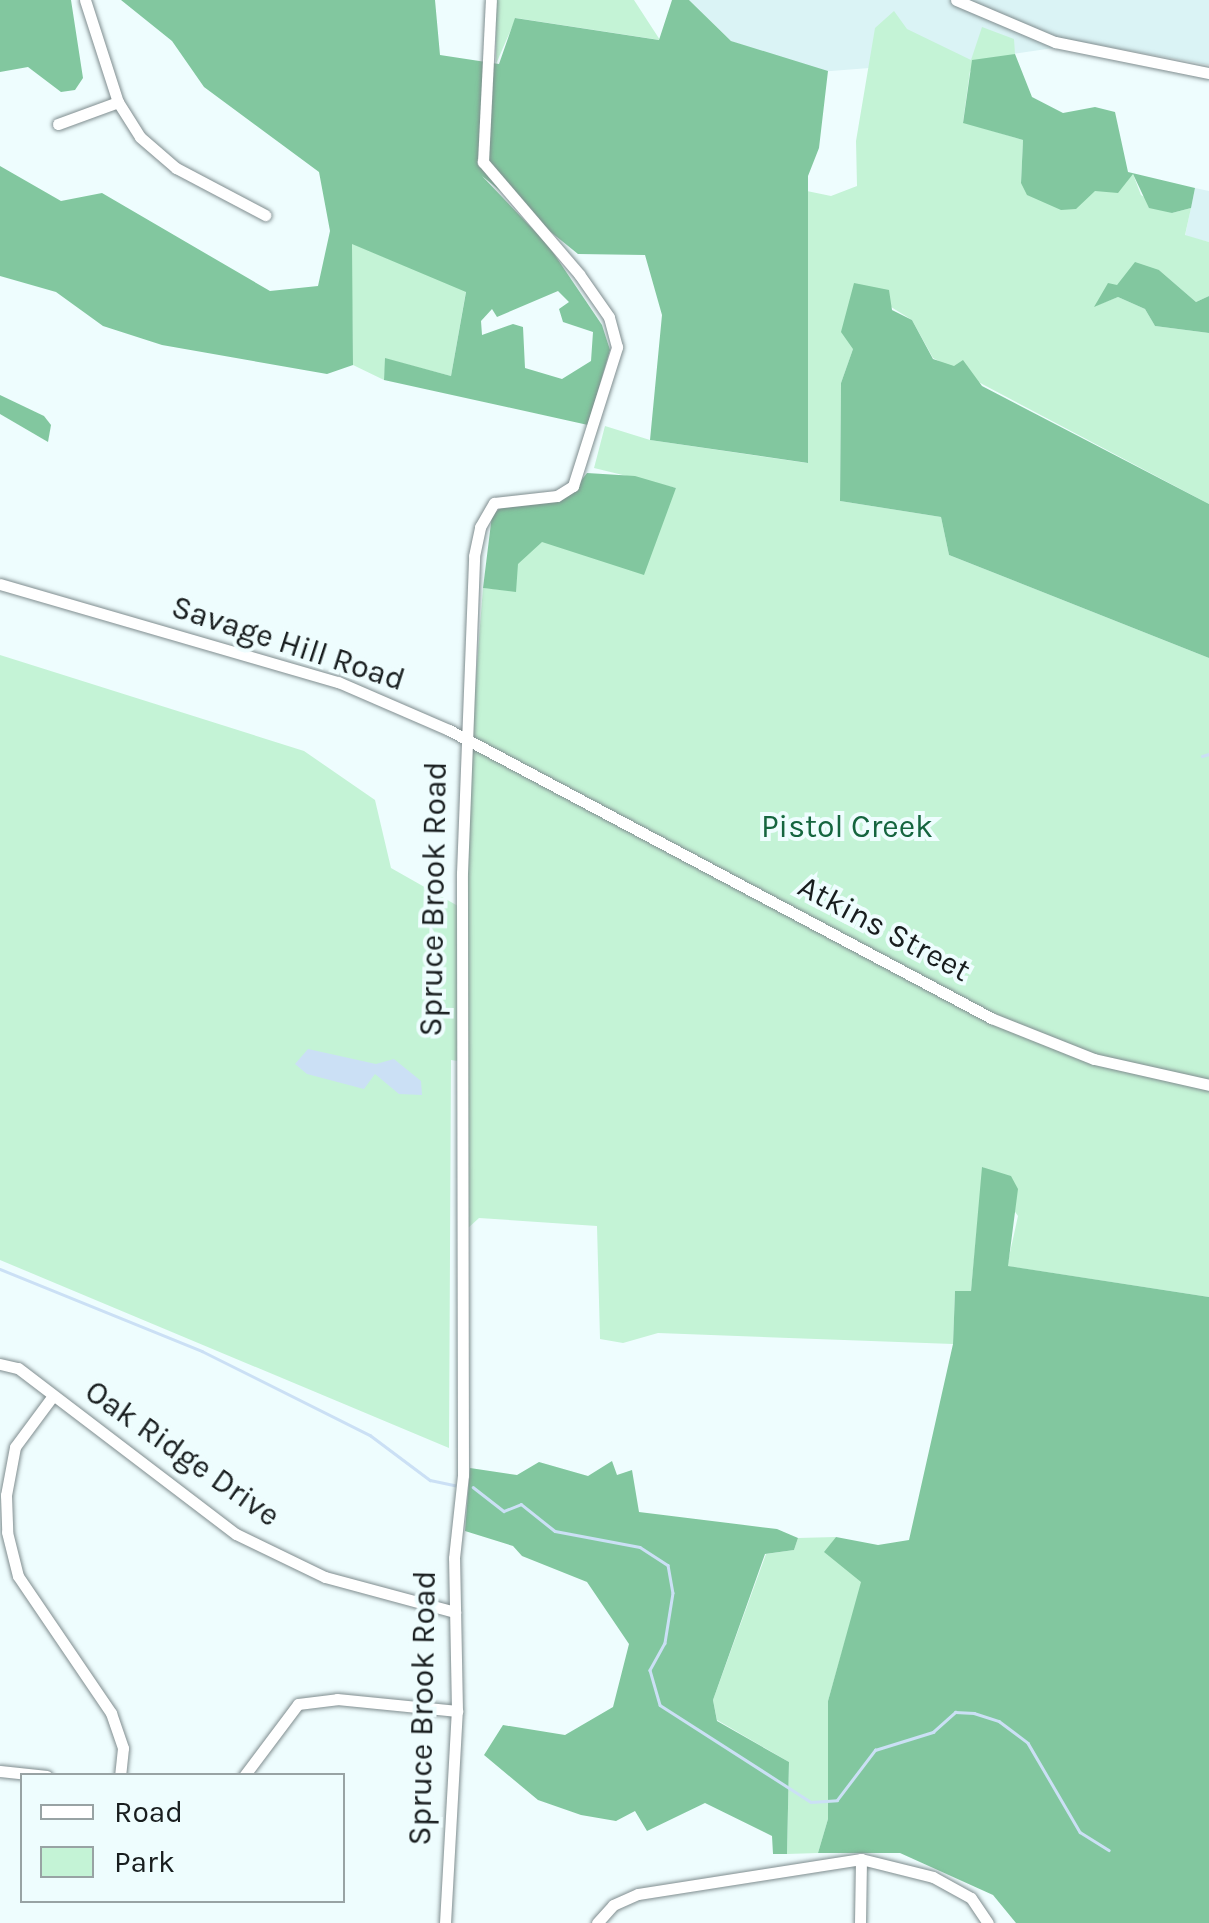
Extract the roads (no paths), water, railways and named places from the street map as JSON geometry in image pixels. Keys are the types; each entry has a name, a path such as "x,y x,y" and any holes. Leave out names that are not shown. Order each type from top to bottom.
{"street":[{"path":"86,0 118,102 140,137 176,168 266,215"},
{"name":"Spruce Brook Road","path":"445,1923 457,1711 454,1612 462,1475 464,739 472,579 484,514 502,500 548,498 572,486 617,347 609,317 579,274 484,162 491,0"},
{"path":"956,0 1056,42 1209,72"},
{"path":"58,124 118,102"},
{"name":"Savage Hill Road","path":"0,584 338,682 549,782"},
{"name":"Atkins Street","path":"549,782 991,1018 1094,1059 1209,1085"},
{"name":"Oak Ridge Drive","path":"0,1364 18,1368 236,1534 325,1577 454,1612"},
{"path":"52,1397 15,1447 6,1496 7,1532 18,1576 111,1712 123,1748 120,1773"},
{"path":"246,1773 298,1704 337,1698 457,1711"},
{"path":"860,1923 861,1858"},
{"path":"597,1923 614,1905 638,1894 861,1858 933,1876 971,1898 988,1923"}],"waterway":[{"path":"1202,756 1209,754"},
{"path":"0,1269 202,1351 370,1435 430,1480 454,1485"},
{"path":"473,1487 504,1511 521,1504 555,1531 640,1547 668,1565 673,1593 665,1643 650,1670 660,1705 811,1802 837,1800 875,1750 933,1732 955,1712 974,1713 999,1721 1028,1743 1080,1832 1109,1850"}],"park label":[{"name":"Pistol Creek","path":"847,827"}]}
